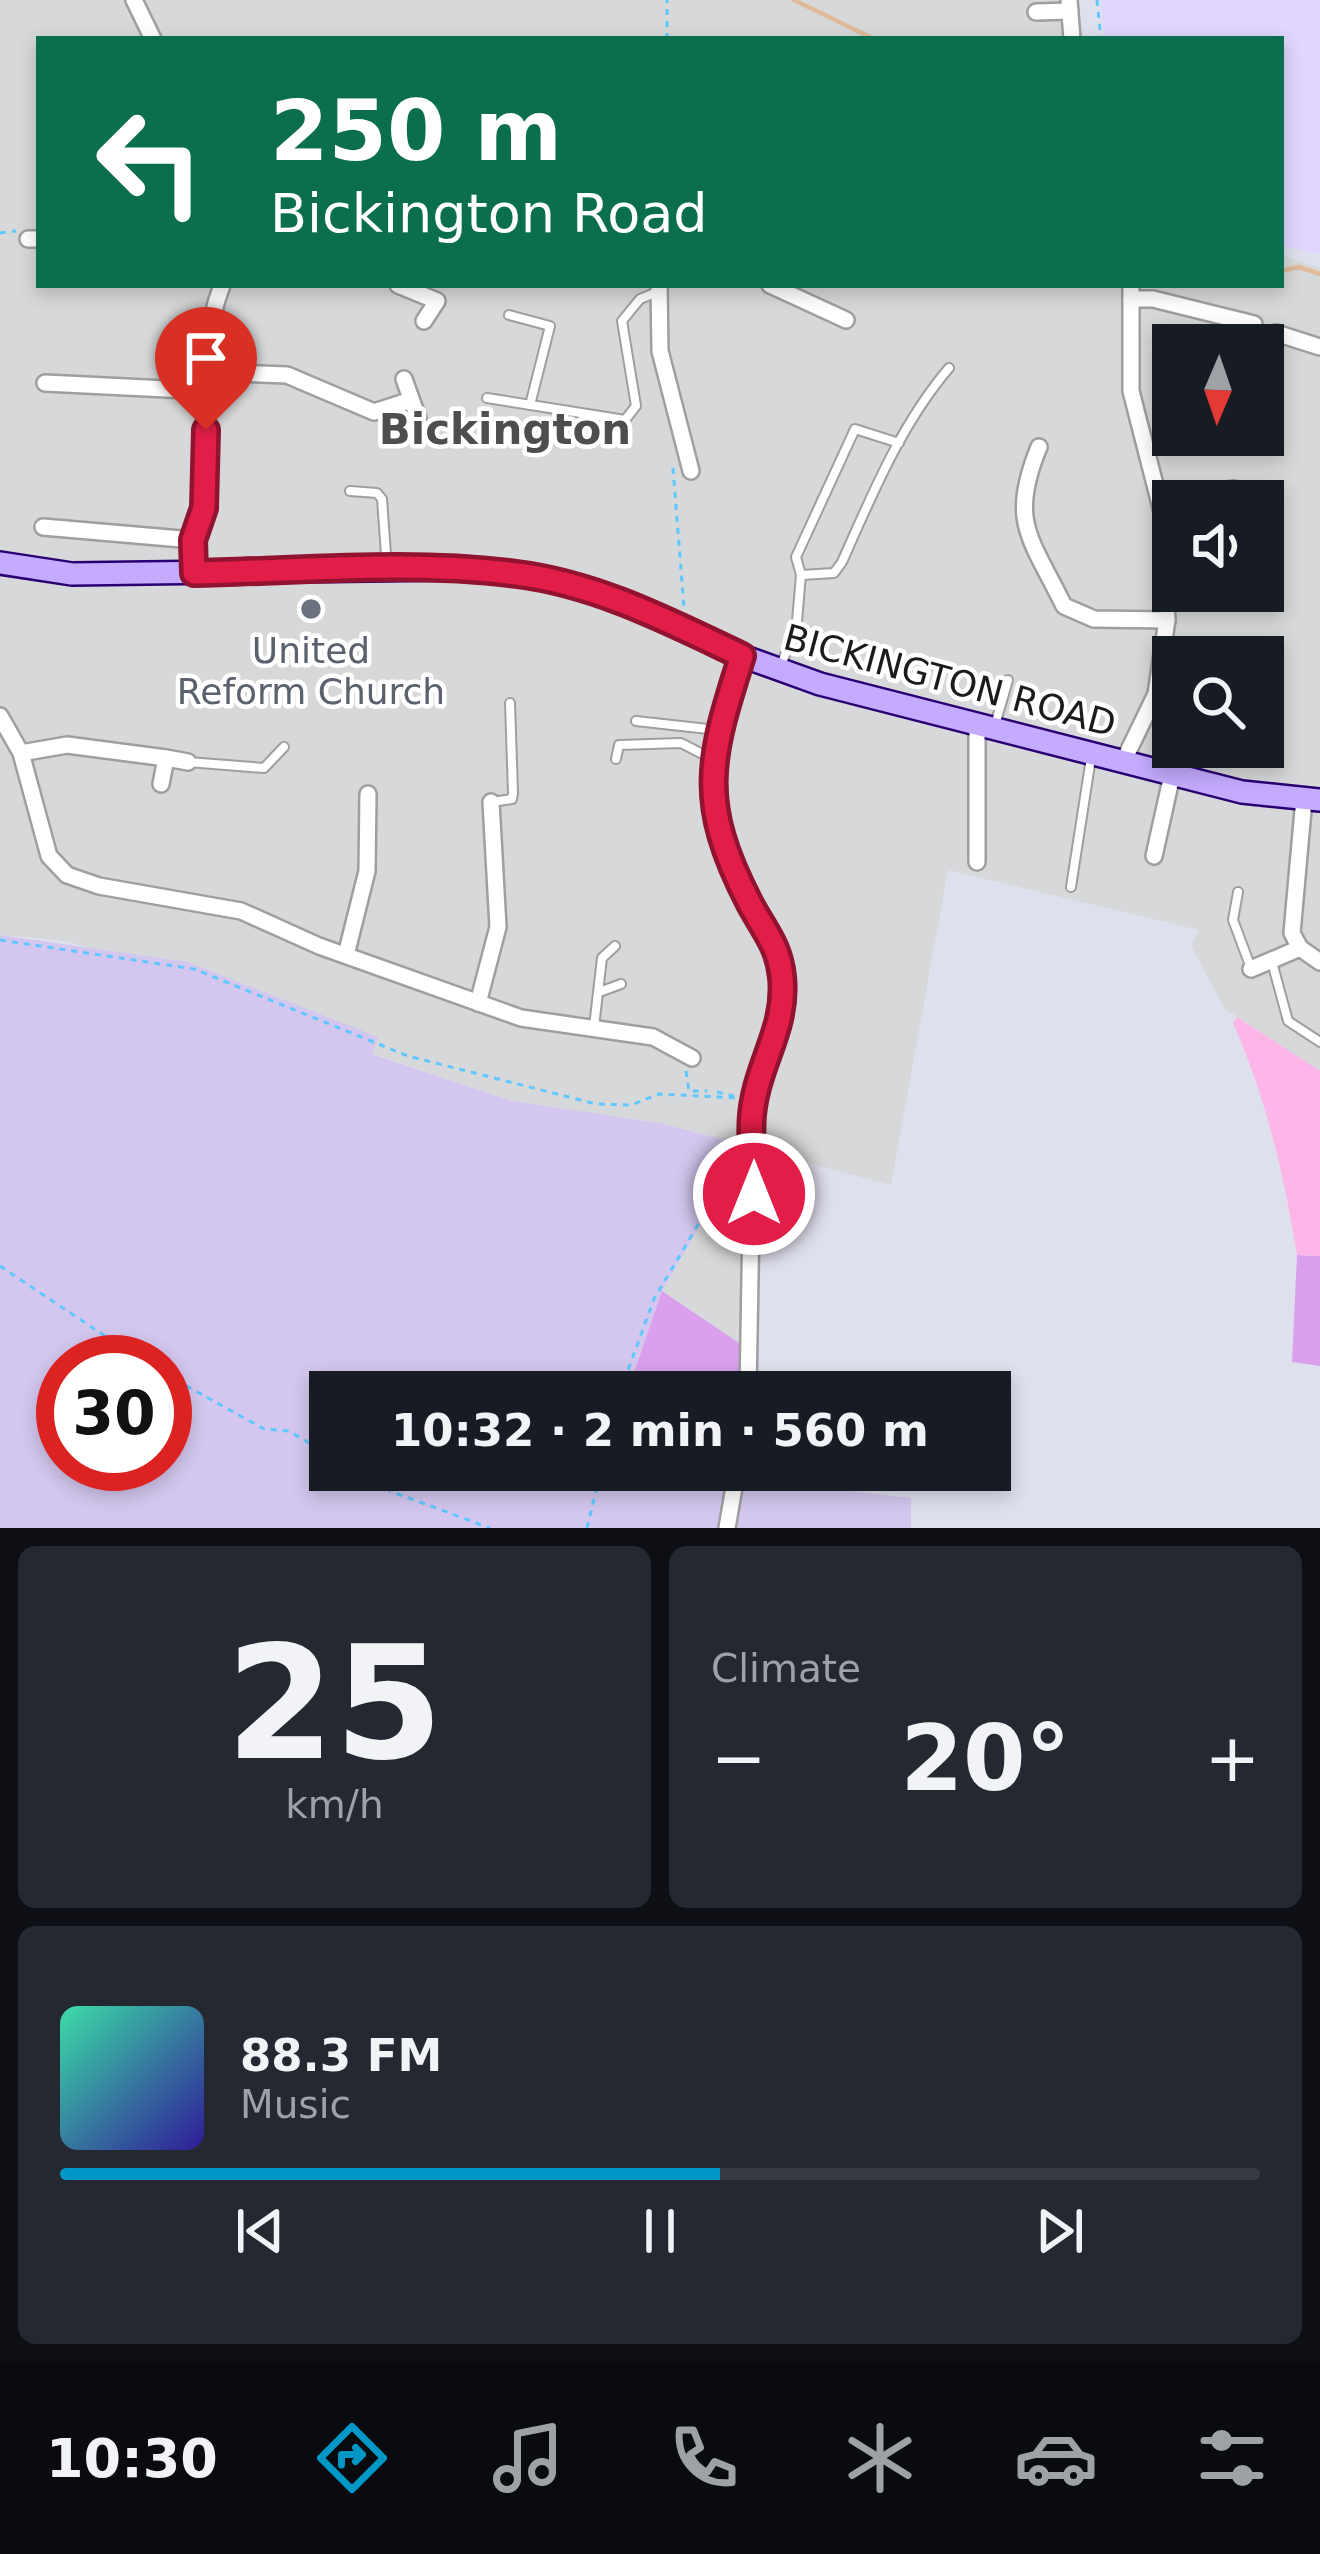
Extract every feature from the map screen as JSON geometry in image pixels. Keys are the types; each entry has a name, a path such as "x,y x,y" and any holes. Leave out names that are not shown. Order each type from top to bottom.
{"main road":[{"name":"BICKINGTON ROAD","path":"0,563 72,574 387,569 519,574 582,588 780,670 1172,775 1312,800"}],"street":[{"path":"134,0 146,36"},
{"path":"1036,12 1069,6 1072,36"},
{"path":"194,573 193,540 204,508 206,344 221,288"},
{"path":"658,288 660,351 691,471"},
{"path":"777,288 846,320"},
{"path":"1154,480 1131,391 1131,292 1254,324"},
{"path":"424,321 441,293"},
{"path":"1284,336 1320,347"},
{"path":"206,372 287,375 374,412 408,401"},
{"path":"404,379 408,401 418,418"},
{"path":"45,383 207,391"},
{"path":"1039,447 1022,487 1022,519 1064,606 1094,619 1167,620"},
{"path":"43,527 193,540"},
{"path":"1166,612 1167,636"},
{"path":"742,656 711,758 713,817 750,904 776,944 783,981 774,1049 754,1100 748,1371"},
{"path":"1123,763 1152,707"},
{"path":"0,716 21,753 49,856 67,875 99,886 241,911 346,956 521,1018 653,1037 688,1054"},
{"path":"977,862 986,727"},
{"path":"21,753 67,745 188,762"},
{"path":"161,784 166,758"},
{"path":"1154,856 1172,775"},
{"path":"346,956 368,871 368,794"},
{"path":"1312,800 1292,933 1300,948 1320,962"},
{"path":"478,1003 498,927 491,802"},
{"path":"1251,969 1300,948"},
{"path":"727,1528 733,1491"}],"lane":[{"path":"487,398 626,420 636,406 622,321 640,298 658,288"},
{"path":"509,314 550,326 530,405"},
{"path":"801,575 834,573 842,562 899,443 949,368"},
{"path":"780,670 797,622 801,575 796,557 855,430 899,443"},
{"path":"350,491 377,493 382,499 387,569"},
{"path":"986,727 1008,680"},
{"path":"983,692 1004,694"},
{"path":"491,802 512,799 510,703"},
{"path":"636,721 718,730"},
{"path":"616,759 619,745 681,743 711,758"},
{"path":"188,762 264,768 284,747"},
{"path":"1071,886 1092,754"},
{"path":"1238,892 1233,920 1251,969"},
{"path":"594,1029 602,991 602,958 615,946"},
{"path":"1271,961 1288,1021 1320,1042"},
{"path":"602,991 621,985"}],"path":[{"path":"667,0 667,36"},
{"path":"1097,0 1101,36"},
{"path":"671,455 681,532 681,627"},
{"path":"0,940 194,969 369,1040 466,1073 596,1103 631,1106 658,1094 734,1096"},
{"path":"688,1054 689,1091 754,1100"},
{"path":"628,1371 654,1299 736,1161"},
{"path":"0,1266 100,1335"},
{"path":"192,1388 264,1429 289,1431 309,1443"},
{"path":"393,1491 490,1528"},
{"path":"587,1528 596,1491"}],"shaded area":[{"path":"0,0 1078,0 1082,36 36,36 36,288 1284,288 1284,256 1320,268 1320,1071 1225,1009 1191,946 1199,930 948,870 891,1185 660,1123 512,1101 371,1053 378,1037 67,941 0,935"},
{"path":"1101,0 1320,0 1320,255 1284,246 1284,36 1104,36"},
{"path":"0,935 188,962 378,1037 372,1054 512,1101 660,1123 747,1146 749,1158 740,1180 730,1174 662,1291 634,1371 309,1371 309,1491 849,1491 911,1498 911,1528 0,1528"},
{"path":"1237,1017 1320,1071 1320,1256 1297,1255 1272,1137 1233,1023"},
{"path":"749,1158 745,1347 662,1291 730,1174"},
{"path":"1297,1255 1320,1256 1320,1366 1292,1362"},
{"path":"662,1291 745,1347 742,1371 634,1371"}],"waterway":[{"path":"794,0 868,36"},
{"path":"1284,270 1299,267 1320,274"}],"place":[{"name":"United Reform Church","path":"311,609"}],"district":[{"name":"Bickington","path":"505,429"}],"route":[{"path":"206,430 204,508 193,540 194,573 447,569 519,574 582,588 654,614 742,656 711,758 713,817 750,904 776,944 783,981 774,1049 753,1103 754,1194"}]}
